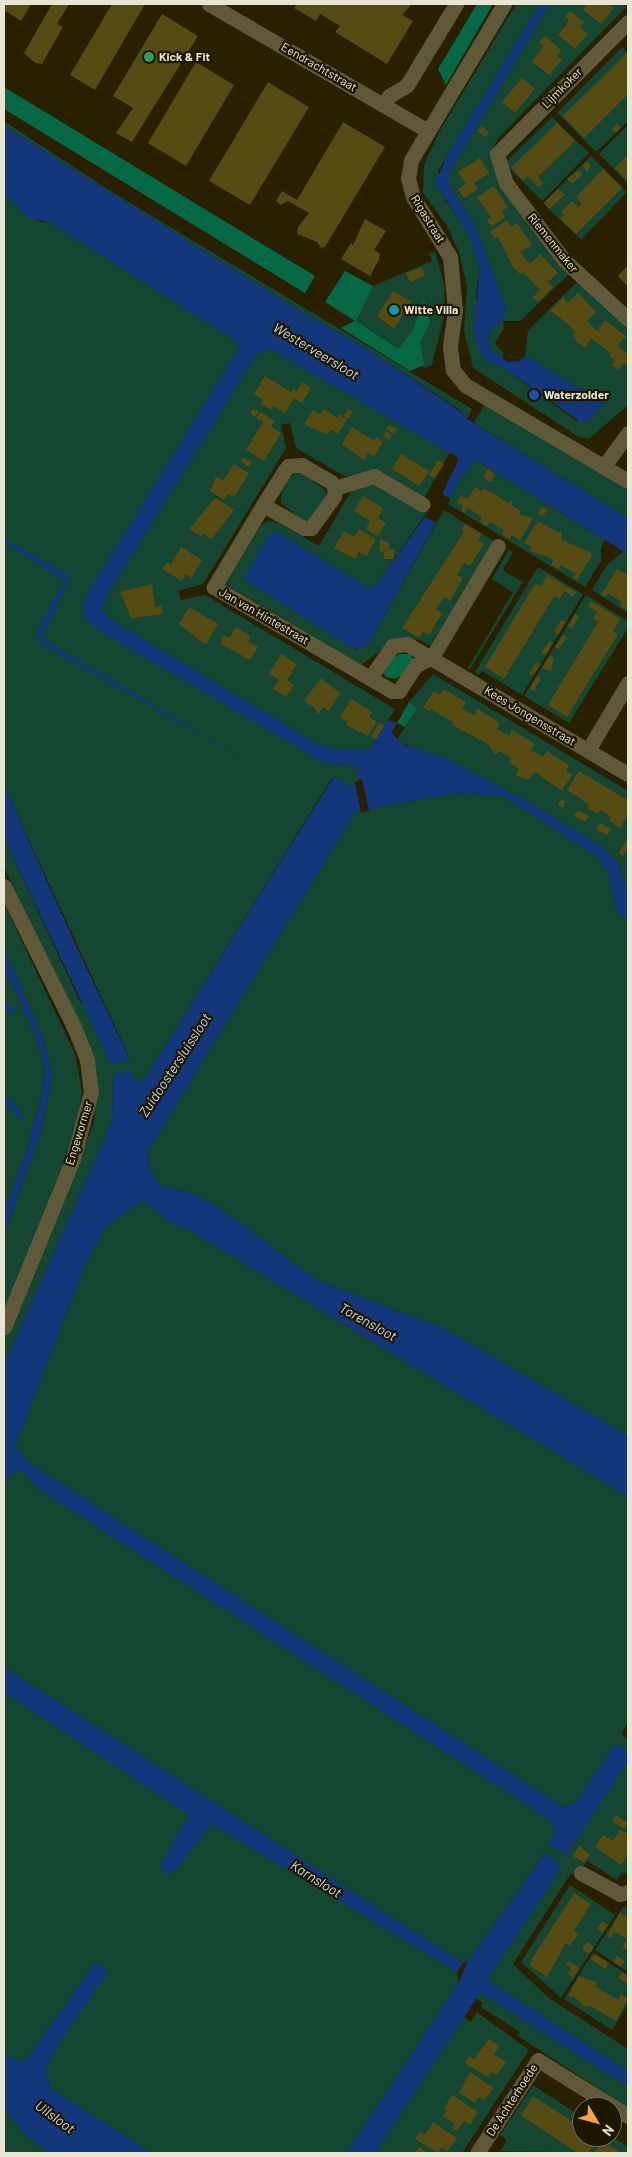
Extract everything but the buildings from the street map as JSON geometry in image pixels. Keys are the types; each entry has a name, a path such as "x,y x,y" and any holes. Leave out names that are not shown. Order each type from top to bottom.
{"street":[{"name":"Eendrachtstraat","path":"209,4 428,131"},
{"path":"383,104 389,96 407,85 456,4"},
{"name":"Rigastraat","path":"504,4 410,160 408,178 413,197 450,257 455,310 450,347 453,370 465,385 628,481"},
{"name":"Lijmkoker","path":"496,154 628,22"},
{"name":"Riemenmaker","path":"496,154 506,183 564,260 628,319"},
{"path":"604,466 628,433"},
{"name":"Jan van Hintestraat","path":"335,488 331,482 302,464 292,464 285,470 214,587 396,692 416,665 432,657"},
{"path":"263,505 304,528 311,528 334,496 335,488 374,476 422,504"},
{"path":"370,678 388,649 396,643 407,644 432,657 498,546"},
{"name":"Kees Jongensstraat","path":"432,657 628,774"},
{"path":"588,750 628,683"},
{"name":"Engewormer","path":"4,886 74,1027 87,1060 91,1092 72,1158 4,1326"},
{"path":"581,1873 620,1894 628,1892"},
{"name":"De Achterhoede","path":"477,2153 538,2060 628,2116"}],"green space":[{"path":"477,4 493,4 446,85 438,69"},
{"path":"516,4 540,4 438,171 442,195 471,237 480,269 476,295 485,360 504,368 576,421 588,421 604,403 525,356 528,330 577,282 628,326 628,405 589,439 579,437 473,368 464,331 467,286 459,252 446,224 423,193 424,165 439,132"},
{"path":"550,4 628,5 498,138 491,153 497,174 526,223 569,274 520,321 503,321 504,328 495,343 504,353 502,359 490,349 488,336 493,327 503,320 505,306 475,226 449,184 449,173"},
{"path":"622,47 628,53 628,121 596,152 557,113"},
{"path":"4,87 315,276 305,293 4,109"},
{"path":"552,117 589,153 542,201 507,166 507,161"},
{"path":"4,121 109,190 472,409 467,419 460,410 362,346 300,311 4,126"},
{"path":"628,125 628,184 599,154"},
{"path":"591,156 627,192 581,240 543,203"},
{"path":"4,193 19,209 41,222 51,223 237,342 239,348 82,604 328,764 351,765 356,768 360,784 349,785 332,778 145,1078 133,1082 113,1075 112,1118 103,1142 4,1364 4,1339 94,1123 97,1076 95,1059 4,867 4,838 79,1000 130,1059 4,786"},
{"path":"435,252 444,283 445,312 432,365 425,368 355,321 373,286 432,261 429,253"},
{"path":"345,271 373,286 356,321 398,349 413,330 424,300 430,322 420,342 424,365 410,371 341,328 355,321 325,302"},
{"path":"269,348 450,452 423,500 374,470 346,477 296,448 290,423 281,425 286,448 203,584 178,591 181,600 205,595 395,709 370,749 332,750 317,744 108,618 102,609 106,597 258,352"},
{"path":"485,404 628,490 628,518 474,423"},
{"path":"476,460 605,540 601,547 601,561 585,587 448,504 457,483"},
{"path":"296,474 304,474 325,490 327,496 310,521 303,521 281,503 282,491 289,478"},
{"path":"376,482 428,511 374,588 367,587 277,532 244,579 357,650 370,641 444,510 494,541 430,646 420,640 398,638 361,665 225,584 261,525 268,521 281,524 319,546 353,488"},
{"path":"509,549 513,552 503,570 523,582 470,669 468,668 513,592 492,579"},
{"path":"624,551 628,554 628,613 592,590 607,565"},
{"path":"538,567 583,594 522,695 482,671 479,675 475,672"},
{"path":"586,595 628,621 628,628 569,723 524,696"},
{"path":"400,654 410,654 413,659 402,675 395,679 386,677 382,671 392,657"},
{"path":"433,674 628,791 628,895 618,862 602,847 523,799 446,758 423,753 397,740 417,708 409,702"},
{"path":"409,702 417,708 405,727 397,723"},
{"path":"453,793 503,796 598,857 608,873 617,911 628,920 628,1436 443,1328 318,1281 218,1207 190,1192 161,1187 149,1168 148,1151 355,812"},
{"path":"4,903 75,1054 82,1092 78,1119 63,1167 4,1310 4,1234 41,1132 52,1074 41,1033 4,949"},
{"path":"4,968 34,1032 45,1070 43,1090 26,1153 4,1212"},
{"path":"143,1200 164,1219 189,1230 628,1497 628,1722 621,1734 628,1740 628,1752 615,1744 576,1802 563,1807 26,1461 15,1446 83,1270 105,1227"},
{"path":"20,1469 37,1488 550,1820 555,1831 557,1850 565,1856 628,1761 628,1875 622,1872 617,1880 587,1861 576,1876 571,1873 513,1964 549,1998 628,2049 628,2071 486,1980 561,1864 553,1858 544,1854 468,1961 463,1963 4,1667 4,1480"},
{"path":"4,1692 184,1809 189,1815 170,1874 210,1823 457,1972 459,1982 346,2153 152,2153 58,2095 50,2088 46,2068 95,1962 27,2059 18,2061 4,2053"},
{"path":"570,1885 615,1915 561,1998 521,1962"},
{"path":"624,1906 628,1909 628,1972 595,1950"},
{"path":"593,1953 628,1975 628,2004 612,2030 564,1999"},
{"path":"480,1993 628,2087 628,2108 622,2104 622,2097 611,2097 518,2036 520,2032 481,2007 483,2003 476,1998"},
{"path":"477,2012 529,2050 462,2153 375,2153 464,2017 471,2022"},
{"path":"533,2085 572,2110 572,2147 622,2147 622,2143 628,2147 628,2153 500,2151 507,2140 500,2135"},
{"path":"4,2109 25,2134 49,2153 7,2153 4,2150"}],"water":[{"path":"540,4 550,4 449,173 449,184 475,226 505,306 503,320 493,327 488,336 490,349 508,362 519,361 525,356 604,403 588,422 582,423 504,368 485,360 477,344 474,329 480,269 471,238 435,183 450,150"},
{"path":"4,126 300,311 362,346 460,411 467,419 628,518 628,554 476,460 457,483 451,498 447,497 442,494 459,459 269,349 258,352 106,597 102,609 108,618 317,744 332,749 370,749 388,720 397,723 391,733 405,745 446,758 523,799 602,847 618,862 628,895 628,920 617,911 608,873 598,857 503,796 453,793 355,812 148,1151 149,1168 161,1187 190,1192 218,1207 318,1281 443,1328 628,1436 628,1497 189,1230 164,1219 143,1200 105,1227 83,1270 15,1446 26,1461 563,1807 576,1802 615,1744 628,1752 628,1761 566,1856 548,1844 555,1831 550,1820 37,1488 20,1469 4,1480 4,1364 103,1142 112,1118 113,1075 130,1070 134,1082 145,1078 333,778 349,785 360,784 356,768 351,765 328,764 312,756 98,630 84,617 82,604 87,594 239,348 237,342 51,223 28,217 19,209 4,193"},
{"path":"425,517 436,523 370,641 362,649 352,648 244,579 268,535 277,532 367,587 374,588"},
{"path":"4,539 68,575 68,583 41,638 254,765 38,642 37,631 62,585 63,579 4,543"},
{"path":"4,786 130,1060 111,1064 4,838"},
{"path":"4,949 41,1033 52,1074 41,1132 4,1234 4,1212 26,1153 43,1090 45,1070 34,1032 4,968"},
{"name":"Karnsloot","path":"4,1667 463,1963 457,1972 211,1824 174,1872 166,1874 162,1870 161,1863 189,1815 4,1692"},
{"path":"545,1853 561,1864 560,1870 487,1980 628,2071 628,2087 480,1993 375,2153 346,2153 459,1982 468,1961"},
{"name":"Uilsloot","path":"95,1962 108,1971 54,2051 46,2068 50,2088 152,2153 49,2153 25,2134 4,2109 4,2053 18,2061 27,2059"}],"pier":[{"path":"362,779 369,811 361,813 355,782"}],"waterway":[{"path":"4,1003 12,1012"},
{"path":"4,1096 20,1116"}],"place":[{"name":"Kick & Fit","path":"149,57"},
{"name":"Witte Villa","path":"394,310"},
{"name":"Waterzolder","path":"534,395"}],"water label":[{"name":"Westerveersloot","path":"316,351"},
{"name":"Zuidoostersluissloot","path":"175,1065"},
{"name":"Torensloot","path":"368,1322"}]}
